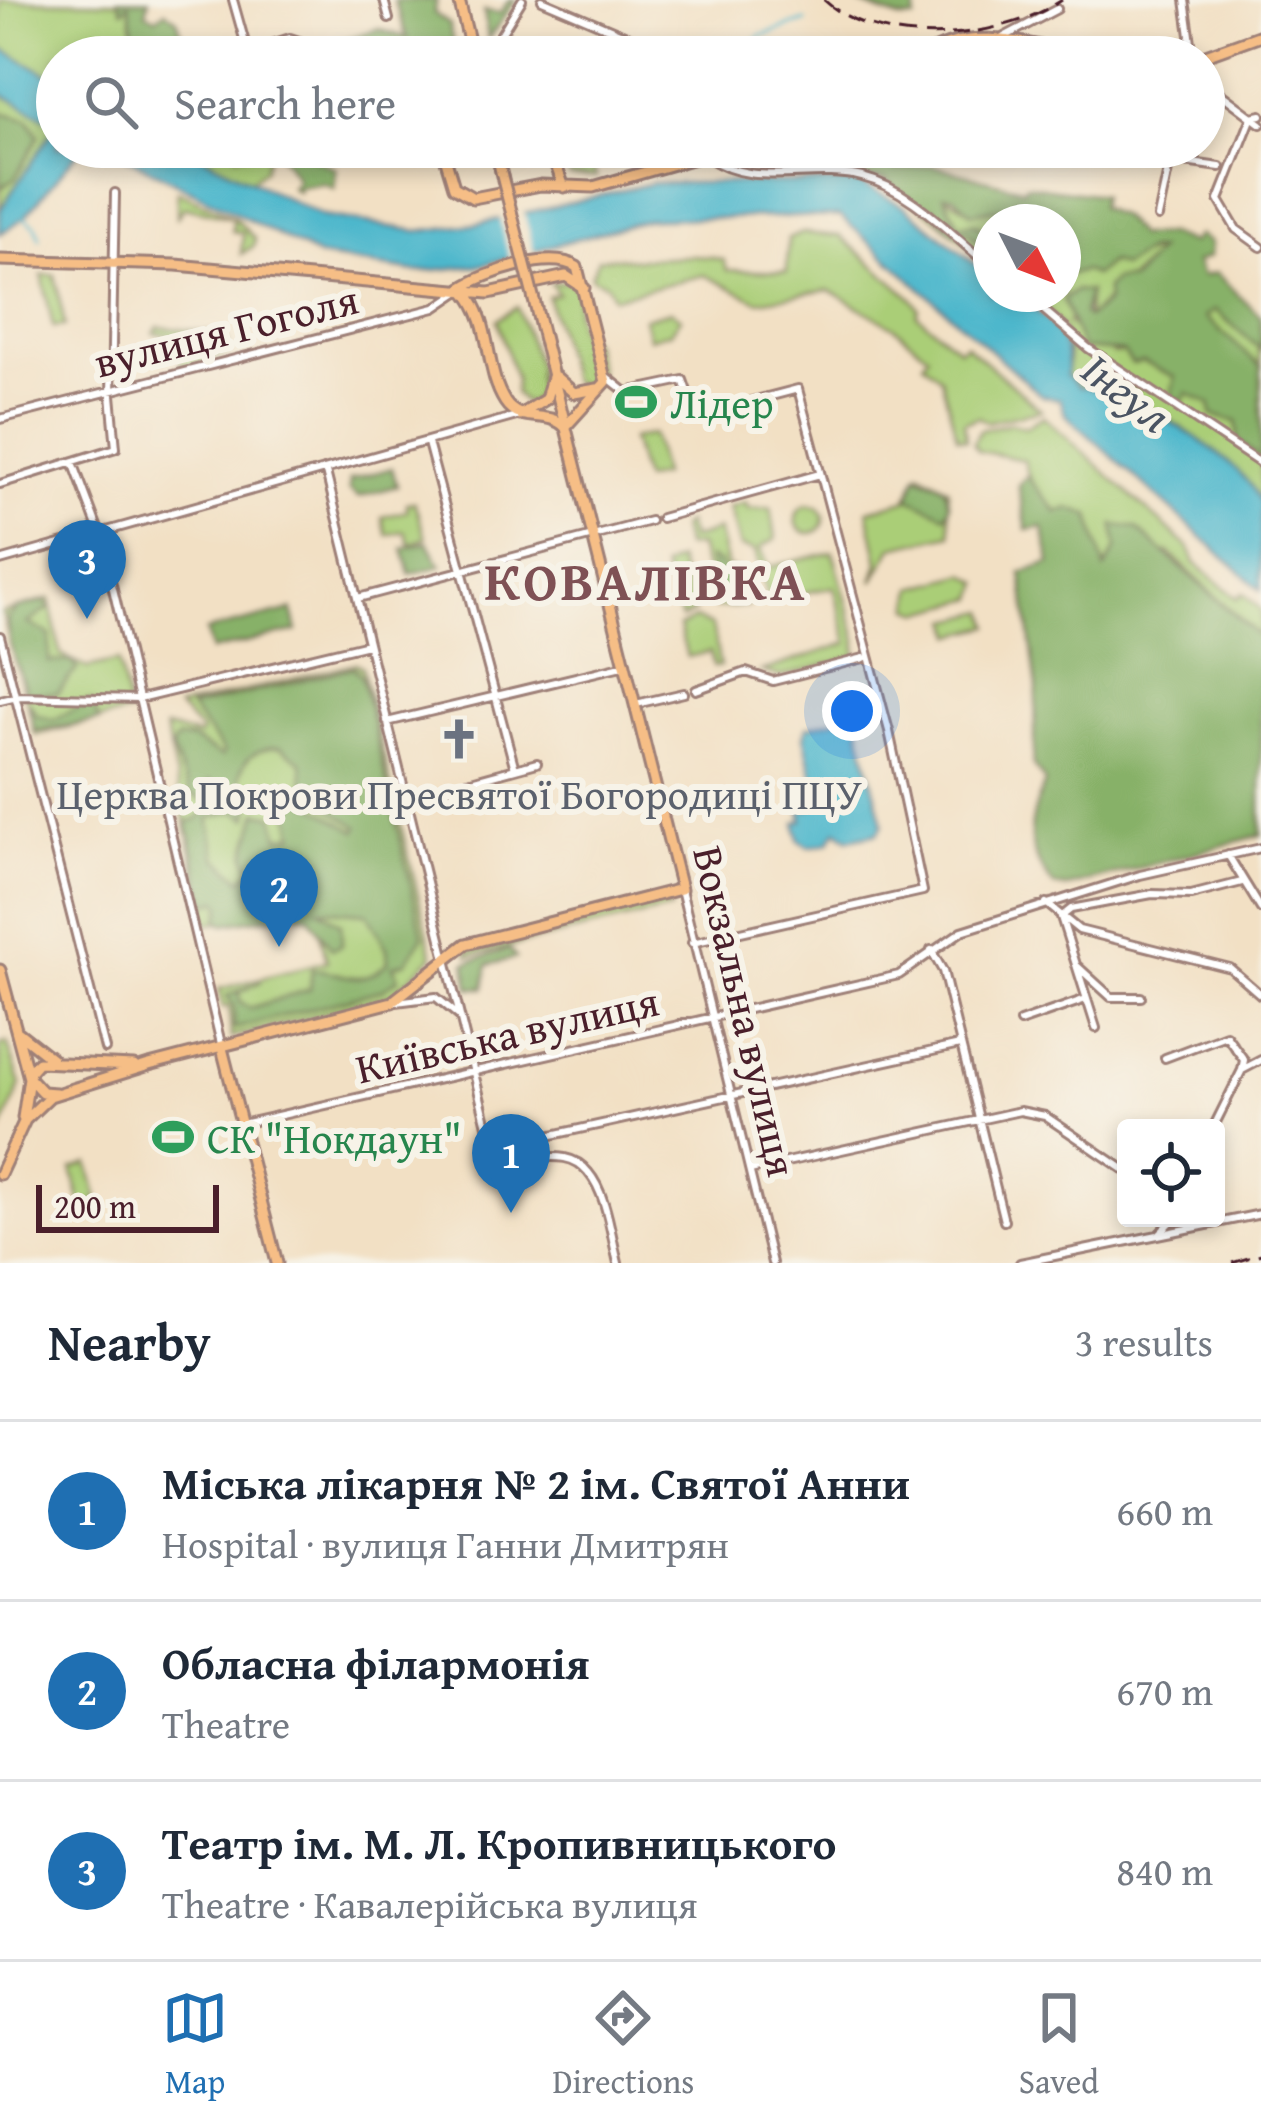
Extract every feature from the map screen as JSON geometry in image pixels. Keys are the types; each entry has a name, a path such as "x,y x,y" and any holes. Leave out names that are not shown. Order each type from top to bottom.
{"main road":[{"path":"459,0 470,36"},
{"path":"1225,47 1261,35"},
{"path":"448,168 452,182 468,197 531,186 593,187 670,168"},
{"name":"Вокзальна вулиця","path":"500,168 681,889"},
{"path":"531,186 550,168"},
{"path":"554,168 564,187"},
{"path":"0,260 116,262 496,292 561,276 584,288"},
{"path":"567,260 577,267 606,375 604,387 574,411 566,428 550,416 520,415 502,396 482,317 462,288 512,269 567,260"},
{"path":"482,317 484,302 496,292"},
{"path":"552,370 565,387 580,394 597,389 606,375"},
{"path":"520,415 547,399 552,370"},
{"path":"0,1174 32,1111 61,1092 392,1002 466,944 681,889"},
{"path":"0,970 29,1078 42,1092 61,1092"},
{"path":"16,1027 57,1062"},
{"path":"222,1048 277,1263"},
{"path":"16,1140 29,1078 38,1062 104,1068 149,1065"}],"street":[{"path":"233,0 243,36"},
{"path":"384,0 388,19"},
{"path":"492,36 522,0"},
{"path":"542,0 627,36"},
{"path":"1185,0 1193,36"},
{"path":"1005,36 1057,9"},
{"path":"1225,96 1258,119 1221,189 1221,209 1261,247"},
{"path":"729,168 742,175 863,177 904,196 973,252"},
{"path":"1158,217 1170,168"},
{"path":"0,484 116,448 112,390 115,193"},
{"name":"вулиця Гоголя","path":"0,419 431,309 462,288"},
{"path":"1046,312 1088,347 1261,464"},
{"path":"606,375 612,386 626,392 683,380 689,397 710,412 798,389 923,891 692,943"},
{"path":"0,561 520,415"},
{"path":"428,443 515,769"},
{"path":"73,462 100,534 222,1048"},
{"path":"326,472 493,1148 507,1157 565,1156 587,1170 618,1263"},
{"path":"661,518 820,474"},
{"path":"357,598 650,521"},
{"path":"0,637 105,1049"},
{"path":"0,700 17,696 140,699 368,644"},
{"path":"696,690 746,672 773,681 866,658"},
{"path":"387,722 626,665"},
{"path":"636,704 684,693"},
{"path":"406,799 538,763"},
{"name":"Київська вулиця","path":"242,1124 899,975 962,931 1046,903 1261,848"},
{"path":"1228,855 1261,909"},
{"path":"1061,917 1071,909 1153,895 1191,895 1243,882"},
{"name":"Вокзальна вулиця","path":"681,889 772,1263"},
{"path":"1046,903 1078,930 1230,968 1261,995"},
{"path":"1061,917 1083,1000 1096,1028"},
{"path":"932,950 943,971 1004,1221"},
{"path":"1074,962 1111,997 1141,998"},
{"path":"392,1002 444,1000 465,1028"},
{"path":"1020,1022 1083,1000"},
{"path":"1165,1058 1226,1035 1244,1060 1218,1119"},
{"path":"493,1148 960,1045"},
{"path":"1242,1070 1261,1060"},
{"path":"750,1170 978,1118 1033,1111 1117,1165"},
{"path":"1020,1263 1261,1214"},
{"path":"1156,1237 1166,1227"}],"green space":[{"path":"0,0 129,2 135,36 36,36 36,68 0,48"},
{"path":"118,0 149,0 146,13 156,18 165,11 177,19 182,36 135,36 129,4 122,10"},
{"path":"394,0 437,0 434,13 449,24 452,36 406,36"},
{"path":"509,0 516,0 488,36 484,11 500,13"},
{"path":"916,0 915,19 899,19 852,1"},
{"path":"378,29 401,36 355,36"},
{"path":"0,93 36,113 36,156 0,210"},
{"path":"0,112 28,119 36,141 15,178 0,189"},
{"path":"227,168 264,168 251,180"},
{"path":"290,168 336,169 334,188 323,183 298,187 298,192 291,188 297,179"},
{"path":"566,168 594,168 596,177 570,176"},
{"path":"802,168 942,168 1023,189 1027,185 1101,195 1099,207 1121,217 1138,236 1167,234 1191,243 1198,235 1210,243 1209,257 1196,262 1202,276 1216,273 1261,317 1261,350 1215,310 1205,317 1261,367 1261,459 1238,441 1237,422 1212,415 1210,404 1187,393 1182,403 1171,396 1175,377 1143,362 1132,364 1123,352 1082,349 1068,312 1081,312 1081,291 1089,292 1083,314 1087,318 1107,302 1106,289 1114,280 1132,280 1158,250 1146,251 1122,267 1110,262 1094,276 1081,272 1081,204 1022,204 1018,198 1012,204 973,204 971,213 954,196 944,195 959,225 973,223 973,237 967,231 951,232 932,207 924,209 886,180"},
{"path":"177,191 234,218 255,239 254,246 241,254 243,233 232,231 233,218 184,207 177,217"},
{"path":"943,194 973,212 973,223 959,225"},
{"path":"932,207 950,231 924,209"},
{"path":"967,231 973,237 973,250 951,232"},
{"path":"803,233 840,236 912,298 919,308 917,315 959,349 965,344 1041,410 987,422 978,417 964,422 966,439 957,437 941,378 923,362 928,355 894,327 829,290 758,301 704,275 614,297 607,284 591,277 598,259 609,257 701,256 724,260 727,270 787,272 788,239"},
{"path":"1160,250 1087,318 1088,293 1081,303 1081,271"},
{"path":"42,275 55,275 65,326 53,327"},
{"path":"570,281 579,288 575,313 579,331 591,340 599,372 583,388 570,380 548,297 558,294 551,283"},
{"path":"517,307 538,366 537,399 525,403 515,394 515,378 497,320"},
{"path":"1215,310 1258,344 1261,367 1205,317"},
{"path":"672,311 681,318 671,332 649,338 644,318"},
{"path":"1049,312 1075,312 1067,323 1114,354 1124,352 1175,377 1172,395 1182,403 1187,392 1195,393 1237,422 1238,441 1261,459 1261,504 1228,465 1181,428 1129,399 1079,387 1066,375 1068,349 1062,328"},
{"path":"158,327 209,332 205,339 228,341 230,353 180,369 183,337 154,333"},
{"path":"1043,416 1189,548 1195,563 1237,598 1243,593 1261,610 1261,638 1169,553 1117,548 1105,571 1089,541 1038,492 1024,460 978,451 973,443 980,430 1011,423 1026,427"},
{"path":"652,434 662,475 643,480 631,439"},
{"path":"392,468 397,486 358,497 349,490 350,480"},
{"path":"920,472 948,488 951,534 893,547 873,582 879,562 868,510 906,500"},
{"path":"917,475 944,486 950,505 946,515 909,498"},
{"path":"1027,476 1057,512 1071,509 1090,515 1105,569 1117,548 1114,525 1136,528 1261,638 1261,835 1065,888 1054,886 1044,872 1031,836 1045,782 1033,765 1037,688 1022,573 1051,563 1043,527 1027,530 1018,485"},
{"path":"414,502 426,538 410,544 405,531 387,535 382,517 407,511 407,503"},
{"path":"746,503 748,509 771,508 776,539 760,548 769,567 833,552 857,640 856,657 781,677 762,671 848,643 834,587 768,600 755,551 740,547 729,507"},
{"path":"810,505 820,509 824,519 820,529 810,533 800,529 796,519 800,509"},
{"path":"686,523 691,539 718,530 727,567 742,572 746,588 738,592 748,606 715,608 699,546 685,547 681,528"},
{"path":"428,542 441,566 410,574 403,548"},
{"path":"709,558 719,563 744,604 718,601"},
{"path":"677,560 695,611 681,619 663,568"},
{"path":"966,574 981,583 976,598 923,612 911,608 914,588"},
{"path":"50,599 61,655 88,668 118,661 130,713 36,735 2,613"},
{"path":"46,601 49,609 28,623 50,635 49,662 70,661 78,668 57,693 27,694 9,644 7,619 18,608"},
{"path":"292,610 297,631 211,651 206,631"},
{"path":"987,611 991,626 955,635 951,620"},
{"path":"695,619 712,626 720,666 714,667 710,652 687,657 679,627"},
{"path":"356,663 362,667 433,956 392,995 231,1038 229,1006 223,1007 219,989 327,961 313,907 208,924 165,728 199,736 201,732 178,708"},
{"path":"354,667 362,678 423,937 406,962 393,966 399,978 382,990 234,1029 234,1006 227,996 262,981 239,993 240,1002 250,1008 310,989 312,969 350,977 368,975 388,962 387,949 367,913 319,909 341,924 342,945 332,949 309,916 294,913 225,924 218,920 222,906 218,900 206,904 187,822 197,820 222,794 211,781 206,784 214,793 209,802 191,795 171,748 177,739 192,739 221,756 224,752 190,708","holes":["281,747 302,762 305,792 359,827 356,831 302,799 290,810 294,835 279,837 274,815 258,812 246,855 251,871 242,879 217,858 209,818 236,811 248,818 251,807 240,776 257,752"]},
{"path":"91,701 99,721 34,731 29,702 37,715 53,720"},
{"path":"666,899 671,909 469,956 467,951"},
{"path":"509,949 516,958 488,965 484,988 470,988 466,963"},
{"path":"7,1043 21,1085 0,1135 0,1045"},
{"path":"89,1164 98,1200 81,1205 72,1169"}],"water":[{"path":"0,48 36,68 36,113 0,93"},
{"path":"36,156 36,168 65,168 25,217 0,234 0,210"},
{"path":"148,168 226,168 322,216 418,231 478,224 653,183 857,182 906,207 973,262 973,312 1037,312 1057,332 1064,345 1066,375 1079,387 1153,413 1234,467 1261,505 1261,590 1065,414 1060,399 1042,396 840,216 648,219 483,265 416,272 320,257"},
{"path":"850,716 858,722 883,824 878,833 849,839 837,830 828,843 809,847 799,840 796,823 803,820 801,811 812,808 816,790 804,736 807,727"}],"pier":[{"path":"523,208 536,259 511,265 498,213"}],"waterway":[{"path":"760,36 806,21"},
{"path":"24,217 36,226 40,238"}],"railway":[{"path":"824,0 848,17 877,28 942,34 1008,24 1062,0"},
{"path":"1232,1263 1261,1254"}],"place":[{"name":"Лідер","path":"636,402"},
{"name":"Театр ім. М. Л. Кропивницького","path":"87,619"},
{"name":"Церква Покрови Пресвятої Богородиці ПЦУ","path":"459,739"},
{"name":"Обласна філармонія","path":"279,947"},
{"name":"СК \"Нокдаун\"","path":"173,1137"},
{"name":"Міська лікарня № 2 ім. Святої Анни","path":"511,1213"}],"district":[{"name":"КОВАЛІВКА","path":"646,580"}],"water label":[{"name":"Інгул","path":"1127,392"}]}
